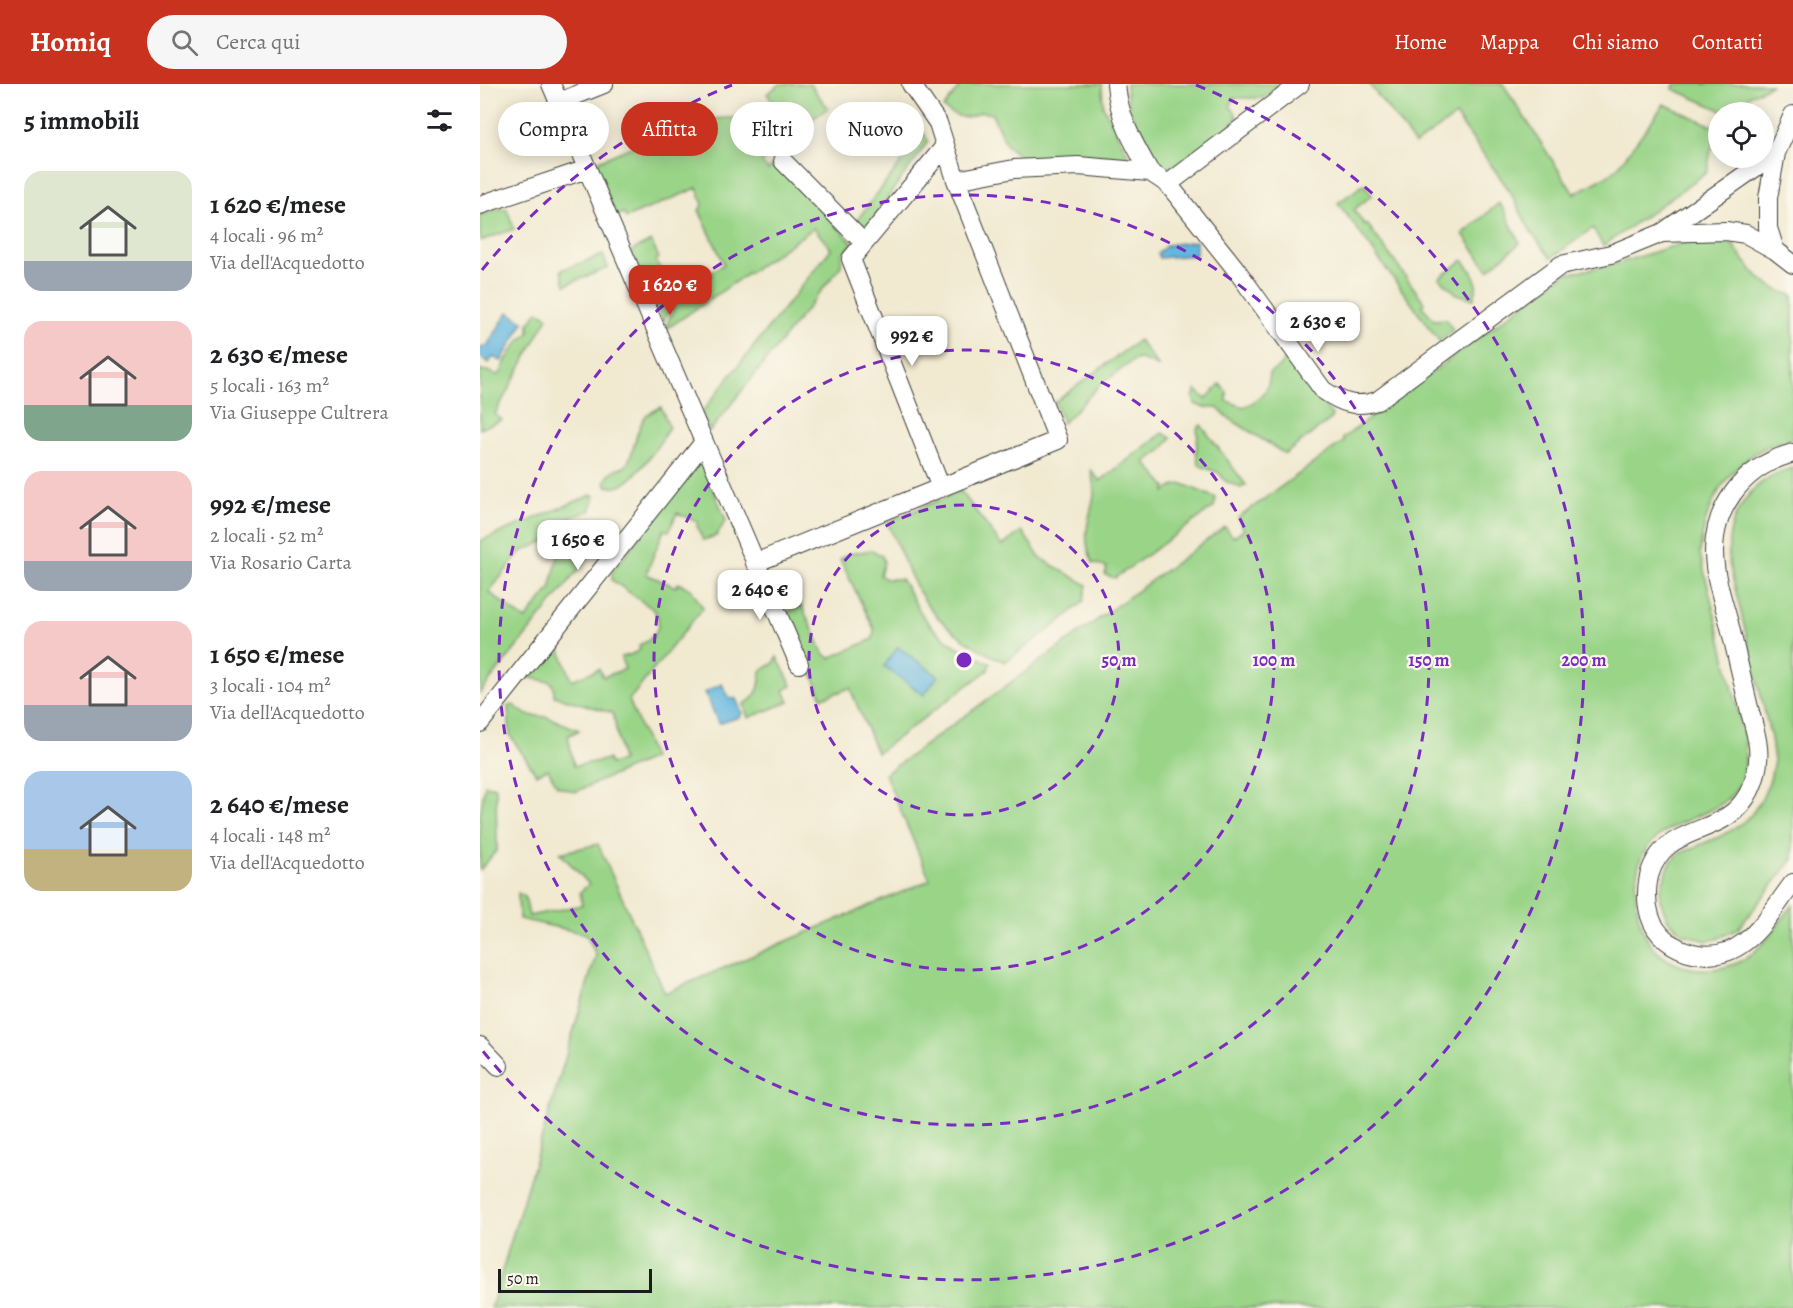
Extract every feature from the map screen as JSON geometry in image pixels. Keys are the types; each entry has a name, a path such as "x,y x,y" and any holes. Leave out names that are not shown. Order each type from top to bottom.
{"street":[{"path":"550,84 559,102 604,84"},
{"path":"755,563 1058,440 956,180 938,123 911,84"},
{"path":"1116,84 1119,110 1127,131 1150,172 1168,184 1235,268 1323,390 1335,398 1356,405 1377,401 1560,265 1611,255 1662,233 1776,153"},
{"path":"1168,184 1300,84"},
{"path":"1775,250 1768,228 1767,198 1776,153 1793,115"},
{"path":"940,488 851,259 945,146"},
{"path":"582,156 798,664"},
{"path":"783,161 864,243"},
{"path":"956,180 1014,169 1078,166 1150,172"},
{"path":"480,205 587,169"},
{"path":"1662,233 1726,231 1746,234 1775,250 1793,264"},
{"path":"480,723 704,442"},
{"path":"1793,453 1762,465 1736,487 1727,502 1716,533 1715,565 1758,747 1755,779 1740,805 1731,812 1671,842 1658,855 1646,888 1650,919 1664,939 1675,947 1705,956 1722,954 1736,949 1749,940 1793,883"},
{"path":"480,1046 499,1066"}],"green space":[{"path":"780,84 810,84 826,105 826,109 814,118 814,102 773,102 767,94"},
{"path":"962,84 1102,84 1103,106 1128,158 1074,154 1028,159 1020,156 1007,146 992,114 981,112 962,117 943,108"},
{"path":"1126,84 1281,84 1263,98 1233,98 1230,107 1237,118 1230,126 1206,147 1170,168 1157,162 1145,147 1132,114"},
{"path":"1369,84 1503,84 1574,194 1609,175 1618,167 1664,104 1708,124 1708,166 1707,172 1603,246 1593,228 1551,258 1531,232 1509,190 1456,116 1415,144"},
{"path":"1674,84 1772,84 1742,102 1708,102 1708,104 1673,89"},
{"path":"730,118 730,156 766,156 762,163 768,170 772,165 793,181 853,243 842,255 841,266 710,431 701,413 831,249 814,228 665,330 679,294 691,289 690,285 712,275 709,273 724,264 699,210 703,205 697,188 626,218 624,213 616,216 594,163 621,151 621,156 718,156 718,119"},
{"path":"924,133 928,141 924,147"},
{"path":"906,156 918,156 864,231 853,225"},
{"path":"1364,184 1372,195 1354,210 1364,224 1368,225 1424,302 1423,307 1434,320 1446,319 1453,330 1439,341 1338,203"},
{"path":"1499,203 1520,243 1488,270 1463,234"},
{"path":"503,208 507,209 514,229 480,241 480,215"},
{"path":"651,241 659,258 656,260 673,298 663,323 631,251"},
{"path":"1686,242 1732,243 1757,276 1773,288 1793,295 1793,438 1773,444 1740,465 1716,496 1703,533 1700,554 1744,735 1745,765 1738,787 1726,801 1673,827 1656,839 1642,856 1636,882 1636,898 1638,916 1653,947 1672,962 1696,969 1722,968 1745,959 1765,941 1793,905 1793,1308 491,1308 596,955 586,934 519,919 518,893 525,897 529,916 582,905 580,892 589,884 560,853 598,844 665,993 930,880 885,774 1225,527 1233,537 1244,530 1238,518 1565,274 1616,264"},
{"path":"603,255 608,268 565,285 561,270"},
{"path":"1463,260 1475,278 1474,299 1457,294 1439,278"},
{"path":"538,311 548,317 495,414 502,420 480,429 480,370 497,375 501,373 512,351 529,333 529,324"},
{"path":"1139,340 1158,366 1141,359 1134,360 1100,385 1063,423 1055,402"},
{"path":"1286,357 1332,415 1331,419 1285,454 1230,419 1217,408 1195,404 1193,397 1196,390 1206,399 1220,384 1227,392 1227,401 1243,407 1249,405 1263,394 1268,385 1269,373 1275,370"},
{"path":"661,407 669,427 654,451 627,482 617,487 607,486 605,482 610,473 625,467 629,461 645,417"},
{"path":"1201,425 1246,485 1241,488 1225,481 1219,473 1200,466 1196,450 1197,428"},
{"path":"1163,433 1171,438 1162,450 1145,462 1166,487 1165,492 1176,485 1183,484 1216,498 1214,507 1115,578 1105,575 1107,567 1093,563 1087,544 1087,528 1094,491 1091,470 1100,481"},
{"path":"700,459 726,520 716,536 703,540 697,526 698,522 677,513 669,531 664,530 646,574 676,587 678,583 691,589 703,608 629,700 653,758 575,792 557,786 548,769 536,774 510,735 508,706 513,705 527,715 547,717 579,730 568,736 574,766 608,759 610,764 622,761 613,713 554,696 551,682 526,677 556,640 572,680 599,669 603,677 625,669 621,657 640,650 639,645 653,636 658,627 654,610 612,580 612,572"},
{"path":"1793,468 1793,859 1738,929 1717,939 1706,941 1682,933 1668,920 1660,900 1660,890 1670,863 1679,854 1737,827 1751,815 1762,799 1770,780 1774,761 1771,738 1729,563 1729,541 1733,522 1744,501 1770,477"},
{"path":"961,491 1002,546 1022,531 1040,558 1087,585 1083,602 1005,662 966,641 933,612 913,580 887,522"},
{"path":"591,495 595,496 590,511 571,517 546,541 520,552 489,592 525,620 550,589 562,548 588,529 598,526 611,529 480,693 480,541"},
{"path":"872,550 882,556 884,562 880,575 886,579 901,579 923,616 937,632 962,649 990,663 988,670 877,753 850,688 822,698 787,612 802,606 823,653 830,658 873,639 874,629 840,559 848,554"},
{"path":"777,657 792,686 784,690 789,702 748,718 744,704 757,690 761,671 774,663"},
{"path":"485,785 496,787 497,850 480,870 480,815"}],"water":[{"path":"1196,241 1196,255 1159,258 1158,253 1167,245"},
{"path":"508,312 524,322 501,361 493,357 489,363 480,357 480,348 487,346"},
{"path":"898,647 938,676 924,695 884,666"},
{"path":"722,684 729,698 736,699 742,713 740,717 718,723 705,692"}]}
